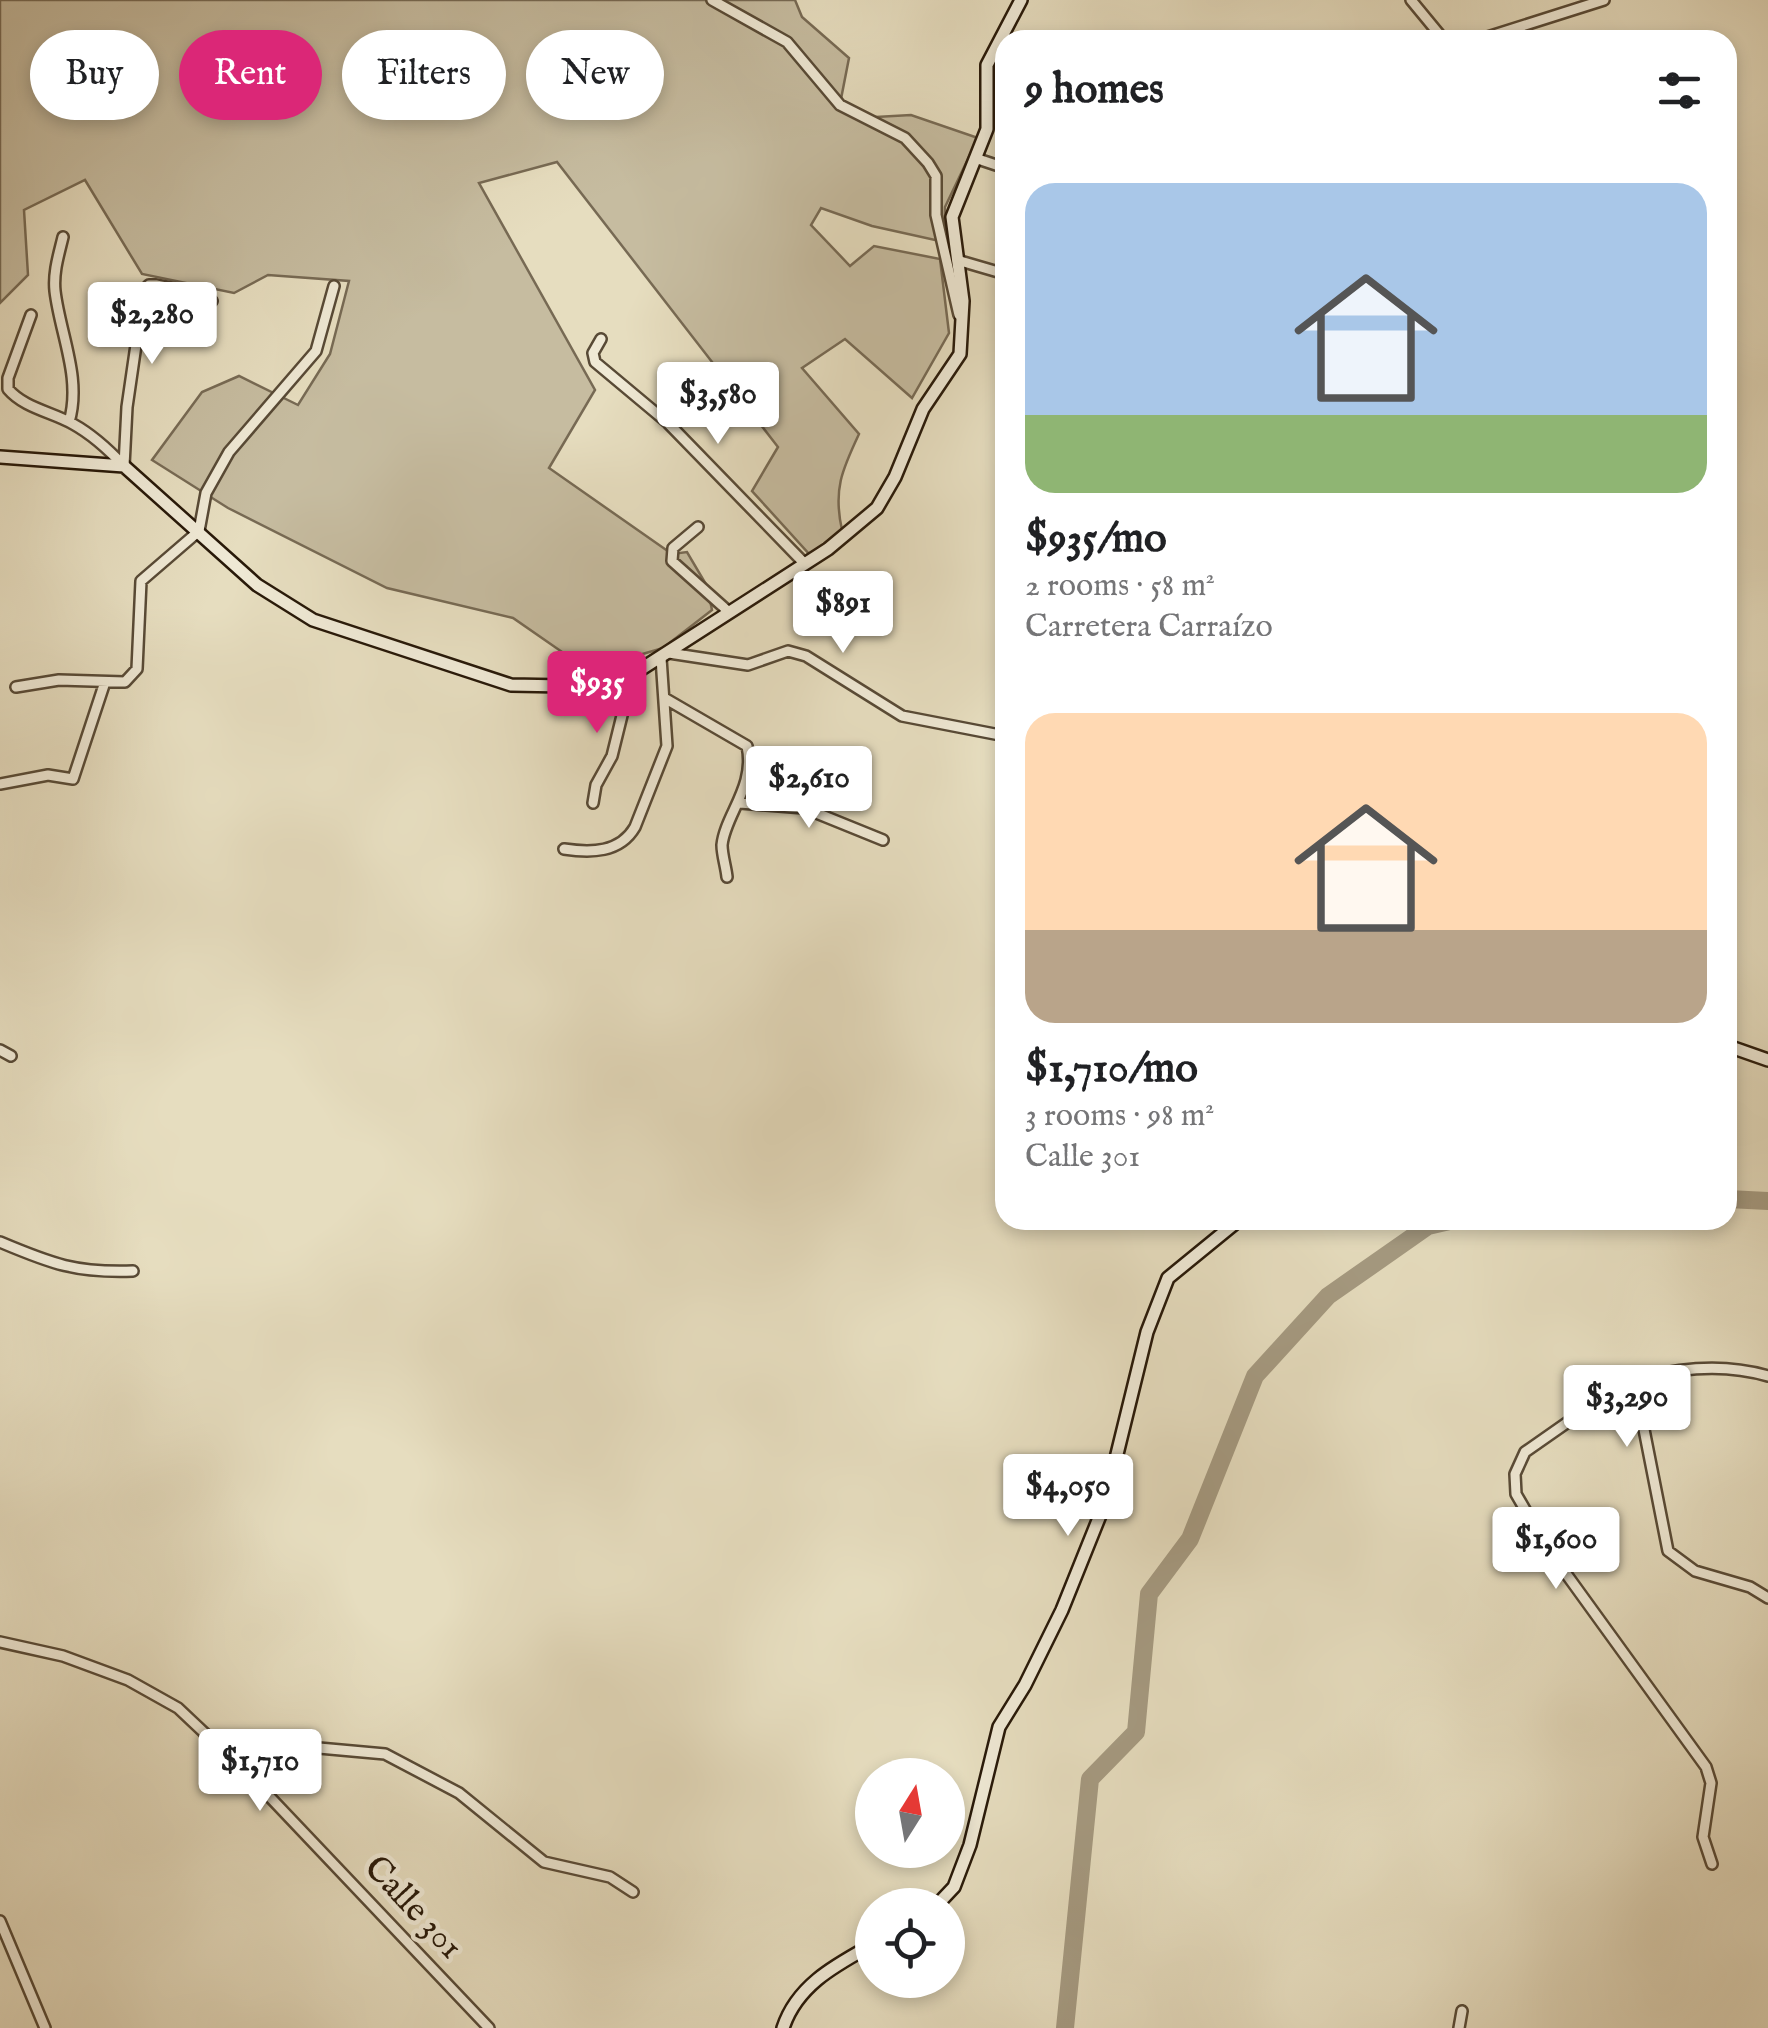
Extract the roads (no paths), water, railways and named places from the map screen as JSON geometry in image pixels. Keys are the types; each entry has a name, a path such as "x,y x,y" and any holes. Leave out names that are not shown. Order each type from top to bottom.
{"street":[{"path":"712,0 787,42 840,105 904,138 928,163 936,176 936,215 961,328"},
{"path":"1005,30 1020,0"},
{"path":"1412,0 1436,30"},
{"path":"1510,30 1604,0"},
{"path":"31,315 8,378 8,389 23,402 69,422 105,446 257,586 313,620 511,685 564,686 632,674 828,550 876,508 895,477 924,409 960,354 963,300 952,217 988,128 987,64 995,48"},
{"path":"978,159 995,165"},
{"path":"64,236 55,282 71,366 73,409 69,422"},
{"path":"957,260 995,271"},
{"path":"124,466 127,407 144,290 156,285 202,294 212,302"},
{"path":"16,686 58,680 126,682 137,669 141,581 198,531 206,493 230,452 316,350 334,286"},
{"path":"601,339 593,353 595,362 668,423 804,564"},
{"path":"0,457 124,466"},
{"path":"698,526 673,548 672,561 730,612"},
{"path":"665,656 748,665 788,652 806,656 902,716 995,734"},
{"path":"569,850 602,851 628,838 635,828 667,746 665,656"},
{"path":"593,803 596,786 612,756 632,674"},
{"path":"0,784 48,774 73,779 105,682"},
{"path":"666,699 747,746 749,757 740,802 722,844 727,877"},
{"path":"740,802 804,808 883,840"},
{"path":"1737,1049 1768,1060"},
{"path":"0,1050 12,1056"},
{"path":"953,1888 970,1845 999,1726 1026,1685 1062,1610 1106,1503 1147,1332 1168,1278 1226,1230"},
{"path":"0,1242 53,1264 88,1273 133,1270"},
{"path":"1712,1864 1703,1837 1711,1783 1706,1768 1546,1546 1516,1494 1515,1474 1525,1452 1598,1401 1645,1377 1680,1368 1746,1370 1768,1376"},
{"path":"1645,1377 1638,1399 1668,1551 1695,1571 1750,1587 1768,1598"},
{"name":"Calle 301","path":"0,1642 63,1656 128,1680 178,1708 248,1774 489,2028"},
{"path":"248,1774 265,1762 319,1748 385,1754 459,1793 544,1862 610,1877 633,1892"},
{"path":"0,1921 45,2028"},
{"path":"783,2028 788,2015 819,1974 855,1954"},
{"path":"1459,2028 1462,2011"}],"waterway":[{"path":"1737,1199 1768,1201"},
{"path":"1065,2028 1090,1779 1136,1732 1149,1594 1190,1539 1255,1376 1328,1296 1422,1230"}]}
